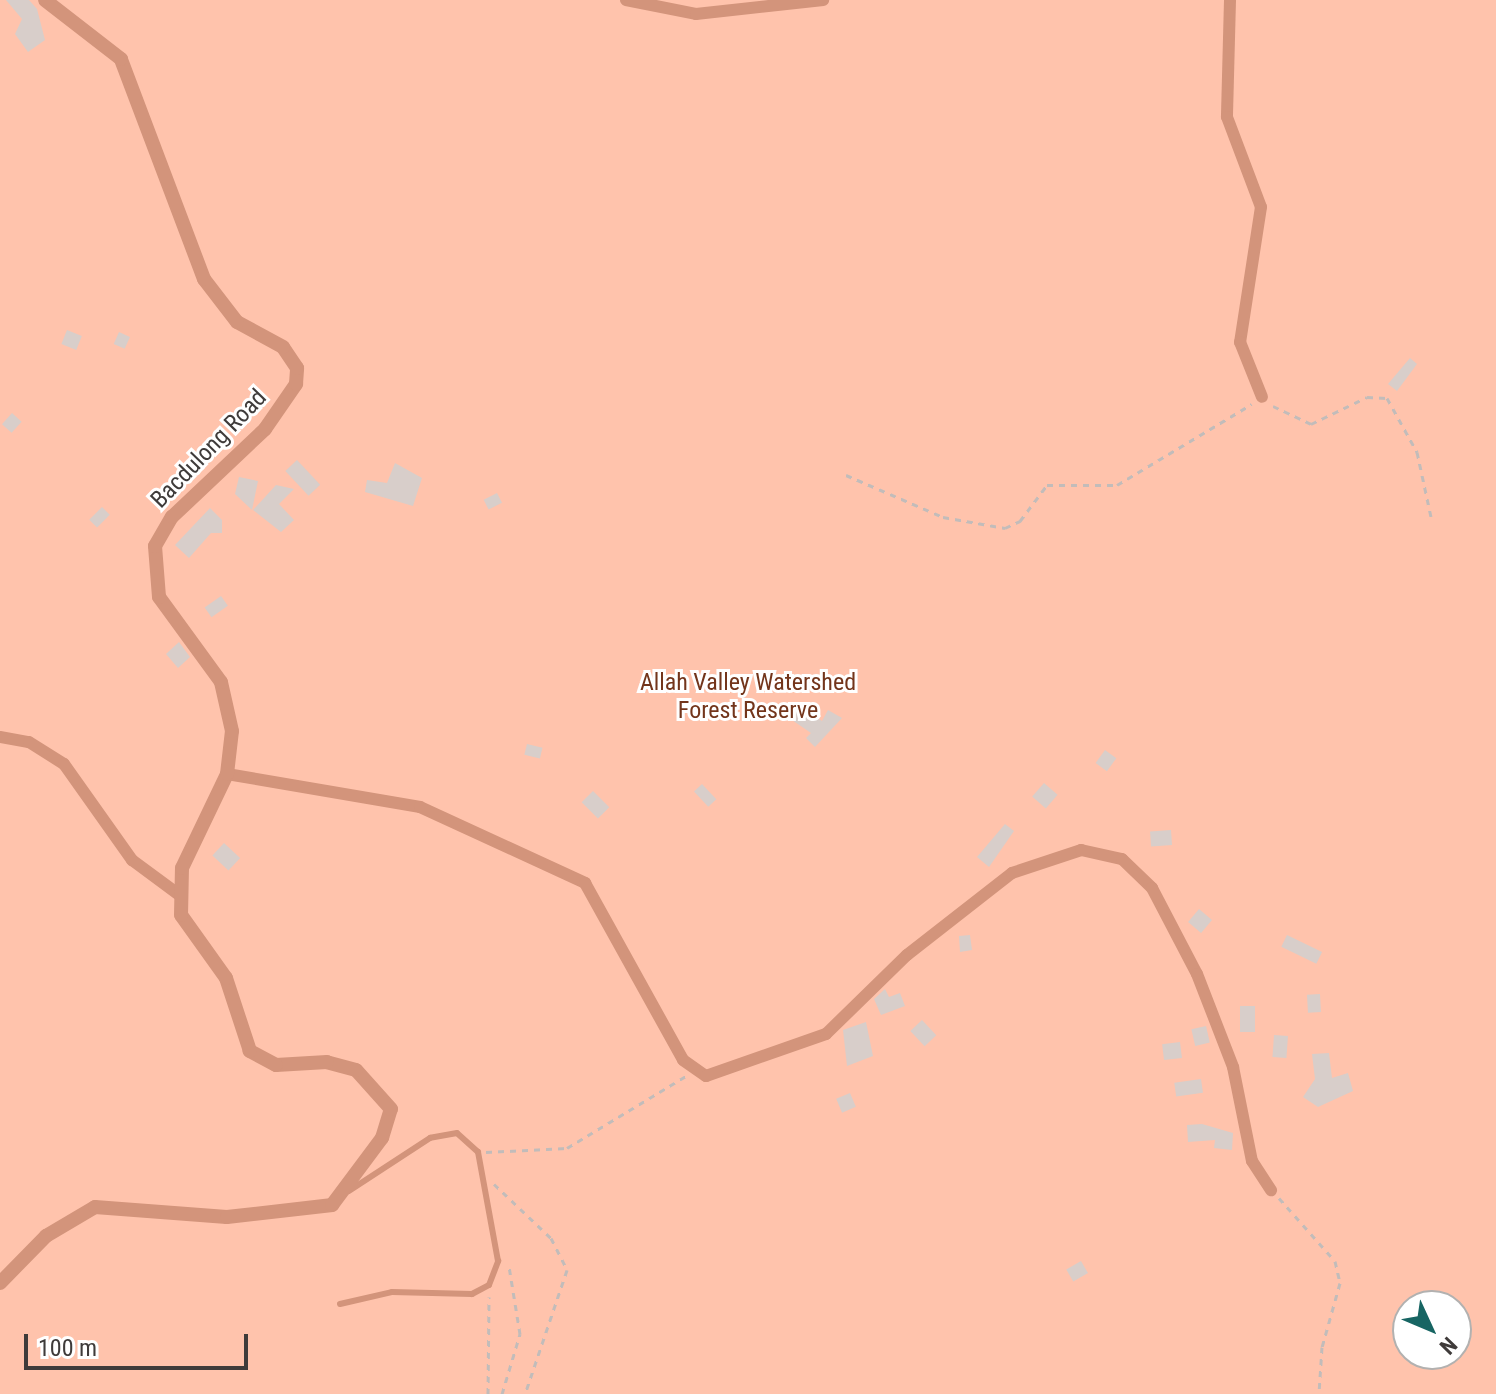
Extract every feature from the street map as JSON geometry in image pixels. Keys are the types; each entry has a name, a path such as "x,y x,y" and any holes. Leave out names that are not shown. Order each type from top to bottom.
{"street":[{"name":"Bacdulong Road","path":"45,0 121,59 204,279 237,322 283,347 297,368 296,384 265,429 172,517 155,546 152,567 168,616 228,700 227,774 178,894"},
{"path":"626,0 696,14 823,0"},
{"path":"1230,0 1227,117 1261,207 1240,342 1262,397"},
{"path":"0,737 29,742 64,764 132,860 178,894 193,935 226,978 250,1051 276,1065 342,1064 386,1097 390,1119 346,1193 320,1211 227,1217 95,1207 46,1236 0,1283"},
{"path":"227,774 420,807 585,883 692,1071 725,1074 826,1034 907,955 1012,873 1081,850 1104,852 1152,888 1191,961 1233,1067 1252,1161 1271,1190"}],"lane":[{"path":"340,1304 392,1292 460,1296 489,1285 498,1261 492,1239 485,1176 478,1152 457,1133 430,1138 346,1193"}],"path":[{"path":"846,475 943,517 1005,528 1020,521 1047,485 1117,485 1262,397 1311,424 1330,421 1367,397 1387,398 1417,452 1431,517"},
{"path":"478,1152 567,1148 692,1071"},
{"path":"485,1176 551,1238 567,1270 525,1394"},
{"path":"1271,1190 1335,1261 1340,1283 1322,1347 1319,1394"},
{"path":"492,1239 510,1269 521,1314 502,1394"},
{"path":"488,1394 489,1285"}],"green space":[{"name":"Allah Valley Watershed Forest Reserve","path":"0,0 1496,0 1496,1394 0,1394"}],"building":[{"path":"6,0 29,0 37,9 45,40 28,52 15,34 22,19"},
{"path":"67,330 82,336 76,350 61,344"},
{"path":"119,332 130,337 125,349 114,344"},
{"path":"1410,358 1417,364 1397,391 1388,384"},
{"path":"12,413 22,422 12,433 2,424"},
{"path":"297,460 320,485 308,496 285,471"},
{"path":"395,463 422,478 413,506 365,492 367,480 387,483"},
{"path":"239,477 258,481 252,510 235,494"},
{"path":"276,485 294,489 279,504 294,520 281,532 253,510"},
{"path":"497,493 502,503 489,510 484,500"},
{"path":"102,507 110,515 97,528 89,520"},
{"path":"210,508 222,520 222,533 211,533 189,558 175,545"},
{"path":"221,596 228,606 211,617 205,607"},
{"path":"179,642 190,657 178,668 166,654"},
{"path":"797,705 822,721 828,710 842,718 815,747 806,738 811,733 789,718"},
{"path":"527,744 543,748 540,759 524,755"},
{"path":"1105,750 1116,758 1107,771 1096,763"},
{"path":"1044,783 1058,795 1046,808 1032,797"},
{"path":"702,784 716,799 708,807 694,792"},
{"path":"593,791 609,807 598,819 582,802"},
{"path":"1005,824 1014,831 989,867 977,857"},
{"path":"1171,830 1172,845 1151,846 1150,831"},
{"path":"224,843 240,858 228,870 212,855"},
{"path":"1199,909 1212,920 1201,933 1188,922"},
{"path":"970,935 972,950 960,952 959,936"},
{"path":"1287,935 1322,952 1316,964 1281,947"},
{"path":"885,989 889,997 900,993 905,1006 881,1015 874,999"},
{"path":"1320,994 1321,1012 1308,1013 1307,995"},
{"path":"1240,1006 1255,1006 1255,1032 1240,1032"},
{"path":"922,1020 936,1035 925,1046 910,1031"},
{"path":"866,1022 873,1056 847,1066 843,1030"},
{"path":"1206,1026 1210,1043 1195,1046 1191,1029"},
{"path":"1274,1035 1288,1036 1286,1058 1272,1057"},
{"path":"1180,1042 1182,1058 1164,1060 1162,1044"},
{"path":"1329,1053 1332,1078 1348,1073 1353,1091 1318,1107 1303,1097 1315,1079 1312,1054"},
{"path":"1201,1079 1203,1093 1176,1097 1174,1083"},
{"path":"850,1093 856,1107 842,1113 836,1099"},
{"path":"1202,1124 1233,1133 1232,1150 1214,1148 1215,1140 1188,1142 1187,1125"},
{"path":"1081,1261 1088,1273 1073,1282 1066,1270"}]}
